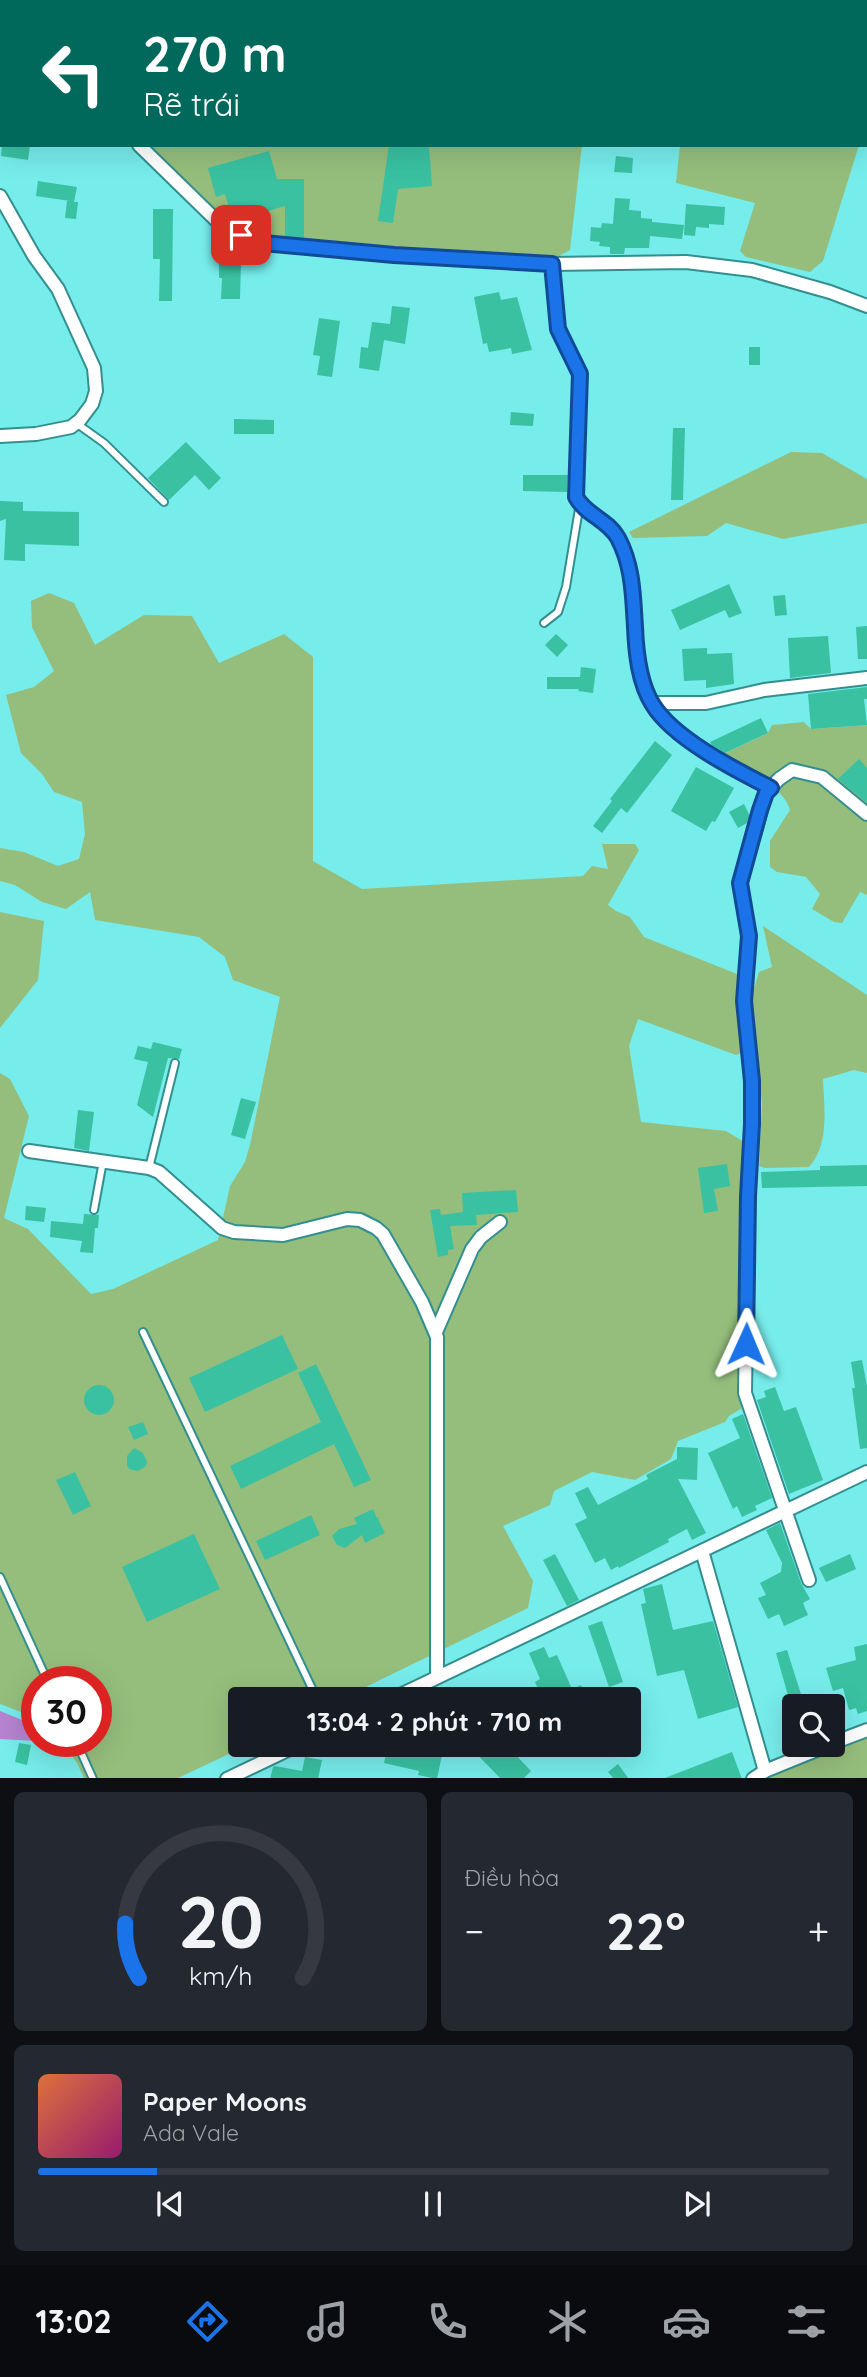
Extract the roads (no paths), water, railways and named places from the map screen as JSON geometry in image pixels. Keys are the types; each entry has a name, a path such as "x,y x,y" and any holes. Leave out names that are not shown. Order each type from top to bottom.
{"street":[{"path":"141,147 221,225 263,243 394,255 552,264 685,262 752,271 830,292 867,306"},
{"path":"0,196 34,256 58,289 94,368 96,391 92,404 71,427 36,434 0,436"},
{"path":"552,264 558,329 580,374 576,497 617,536 627,561 633,583 637,658 651,703 677,731 712,755 771,788"},
{"path":"651,703 706,703 764,690 867,678"},
{"path":"809,1580 745,1393 752,1081 744,1001 749,936 740,883 766,793 792,770 822,777 867,814"},
{"path":"29,1151 149,1168 170,1180 222,1228 234,1232 283,1235 347,1219 360,1220 383,1234 436,1332 439,1373 437,1677"},
{"path":"436,1332 472,1249 481,1237 500,1222"},
{"path":"417,1687 867,1472"},
{"path":"702,1551 765,1771"},
{"path":"845,1739 867,1730"},
{"path":"229,1778 273,1757"},
{"path":"754,1778 799,1757"}],"lane":[{"path":"76,423 104,443 164,502"},
{"path":"544,623 558,612 566,587 580,503"},
{"path":"149,1168 175,1063"},
{"path":"94,1210 103,1161"},
{"path":"143,1332 311,1687"},
{"path":"0,1577 41,1666"},
{"path":"83,1757 93,1778"}]}
